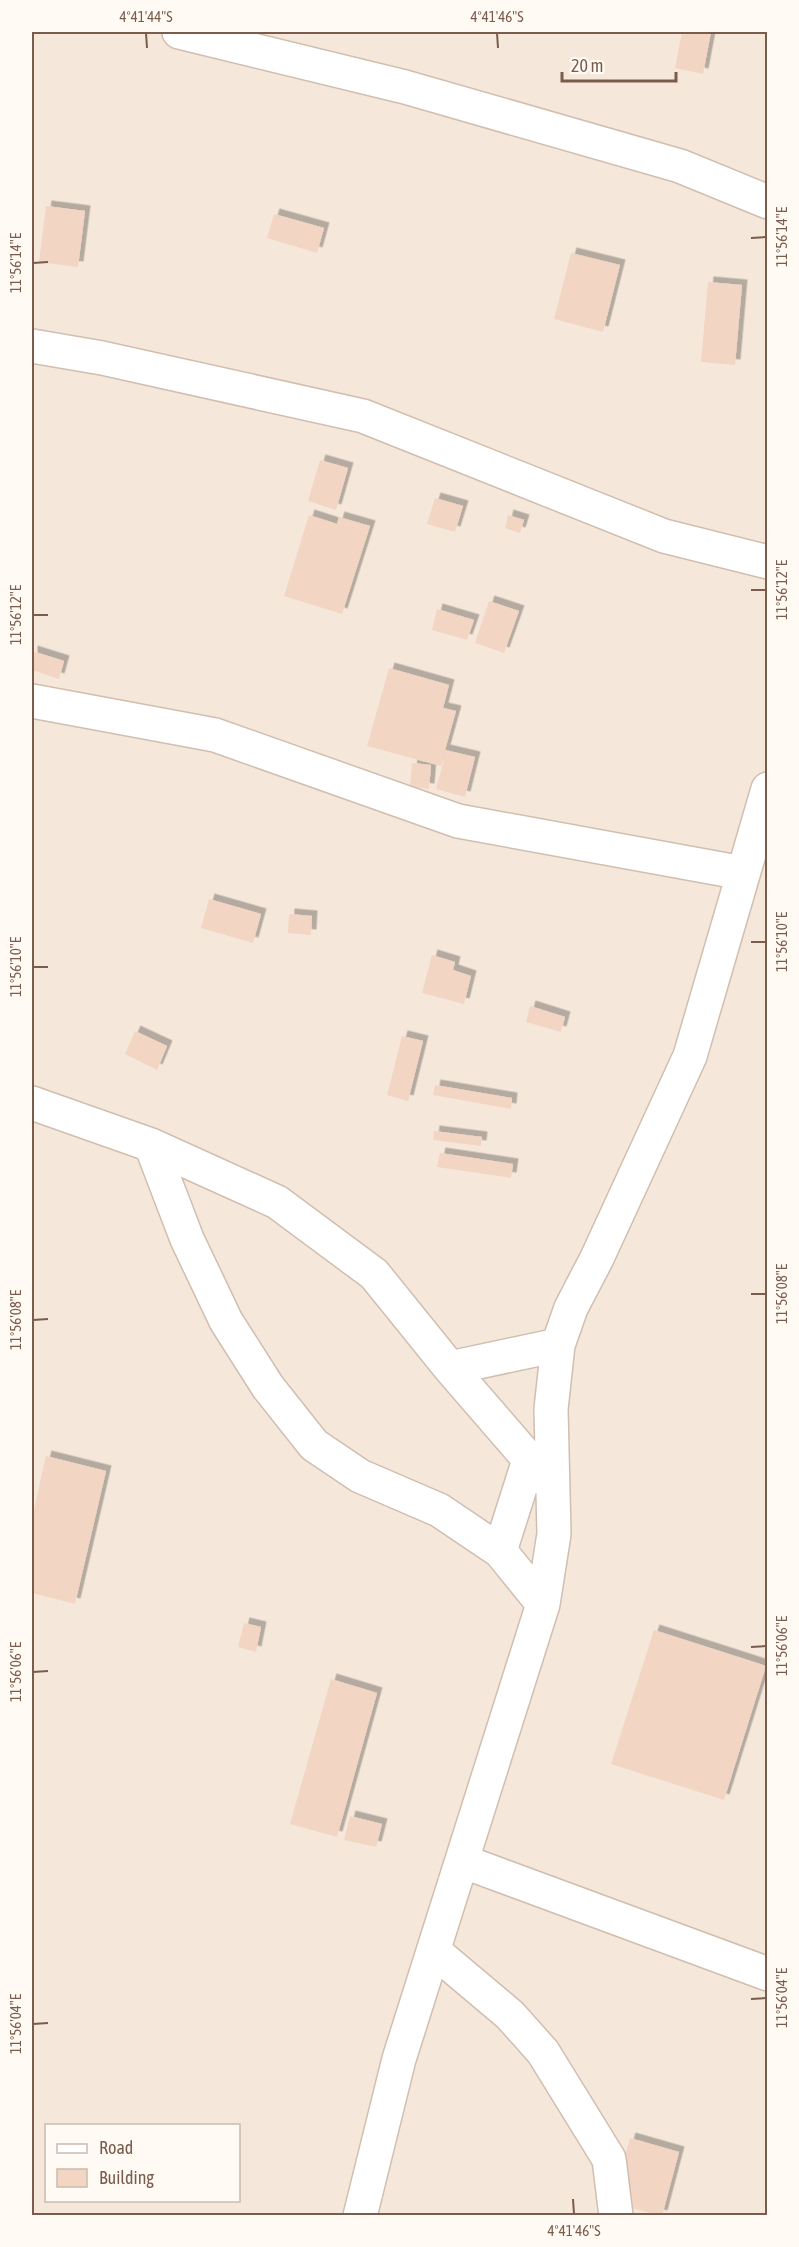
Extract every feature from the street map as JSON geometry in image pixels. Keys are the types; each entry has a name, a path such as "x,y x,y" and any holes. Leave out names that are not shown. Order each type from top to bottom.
{"street":[{"path":"179,32 405,87 680,166 768,202"},
{"path":"32,346 102,358 363,416 664,537 768,562"},
{"path":"32,701 215,735 458,821 743,873"},
{"path":"360,2216 399,2059 543,1604 554,1534 551,1409 558,1345 571,1308 597,1258 690,1056 768,789"},
{"path":"32,1103 151,1145 277,1202 375,1274 450,1368 553,1488"},
{"path":"151,1145 188,1239 226,1321 268,1386 314,1445 360,1476 439,1510 500,1551 543,1604"},
{"path":"450,1368 558,1345"},
{"path":"500,1551 529,1460"},
{"path":"462,1861 768,1974"},
{"path":"434,1951 510,2014 543,2052 609,2159 616,2216"}],"shaded area":[{"path":"32,32 767,32 767,2215 32,2216"}],"building":[{"path":"682,32 711,32 703,74 675,68"},
{"path":"46,206 85,211 78,267 39,262"},
{"path":"274,214 324,228 317,253 267,238"},
{"path":"571,253 620,265 603,332 554,319"},
{"path":"708,282 742,285 735,365 701,362"},
{"path":"320,460 348,468 336,510 308,501"},
{"path":"435,498 463,506 455,532 427,524"},
{"path":"309,515 337,524 339,517 370,526 342,614 284,596"},
{"path":"508,515 524,520 520,533 505,528"},
{"path":"489,601 519,611 504,653 475,643"},
{"path":"437,609 474,620 467,640 432,630"},
{"path":"32,651 64,661 59,679 32,670"},
{"path":"389,668 449,685 443,708 456,711 445,750 475,757 465,797 436,789 445,756 441,766 367,746"},
{"path":"412,763 431,765 429,789 410,787"},
{"path":"209,899 261,914 253,943 201,928"},
{"path":"289,914 312,916 311,935 288,933"},
{"path":"432,955 455,962 453,970 471,976 464,1004 422,993"},
{"path":"530,1006 565,1017 561,1032 526,1022"},
{"path":"135,1031 167,1046 157,1070 125,1054"},
{"path":"402,1036 423,1041 408,1101 387,1095"},
{"path":"435,1085 512,1098 511,1109 433,1095"},
{"path":"434,1131 482,1137 481,1146 433,1140"},
{"path":"440,1153 513,1164 511,1178 437,1167"},
{"path":"46,1456 106,1471 75,1604 32,1593 32,1518"},
{"path":"244,1623 261,1627 256,1652 238,1647"},
{"path":"654,1630 766,1666 724,1800 611,1764"},
{"path":"331,1679 377,1693 337,1837 290,1824"},
{"path":"350,1816 382,1824 376,1847 344,1840"},
{"path":"630,2138 679,2152 662,2216 612,2203"}]}
